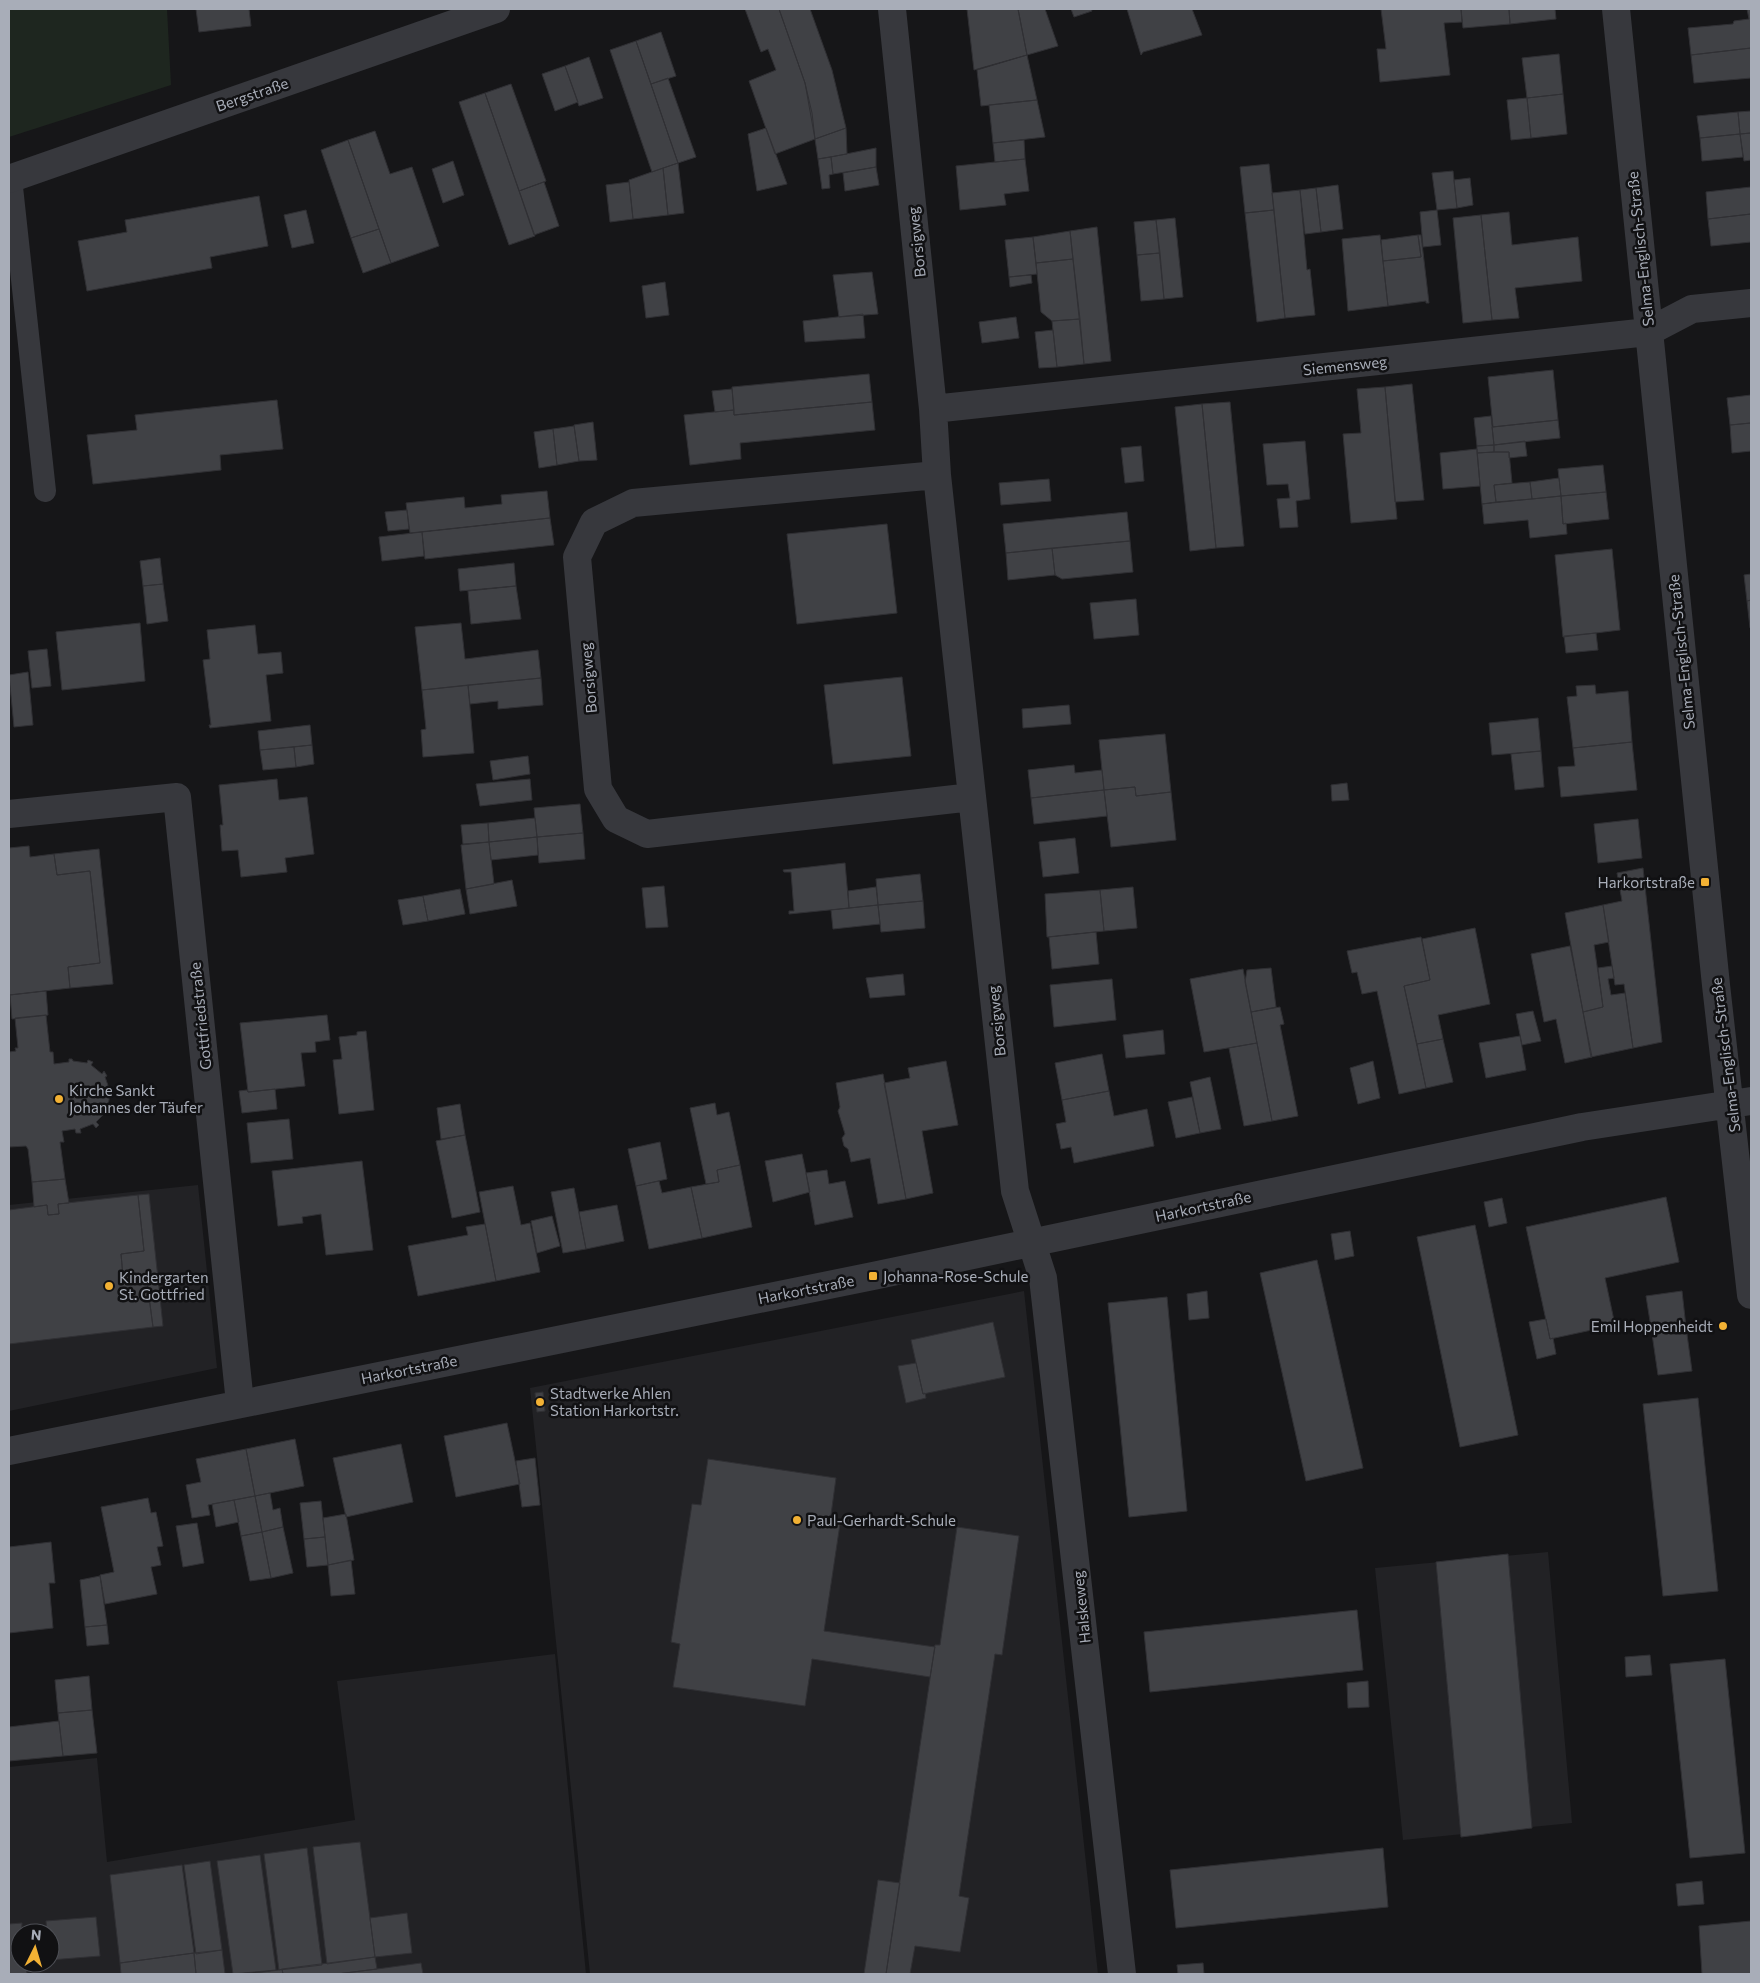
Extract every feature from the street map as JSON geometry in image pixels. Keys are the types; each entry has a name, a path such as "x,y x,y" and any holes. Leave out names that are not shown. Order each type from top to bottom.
{"street":[{"name":"Bergstraße","path":"10,179 496,9"},
{"name":"Borsigweg","path":"892,9 933,409 937,475 1015,1192 1032,1242"},
{"name":"Selma-Englisch-Straße","path":"1616,9 1716,985 1741,1102 1751,1295"},
{"name":"Siemensweg","path":"933,409 1648,332 1692,309 1751,303"},
{"name":"Borsigweg","path":"937,475 632,503 594,522 577,558 598,789 616,819 647,834 972,797"},
{"name":"Gottfriedstraße","path":"9,814 177,797 240,1403"},
{"name":"Harkortstraße","path":"9,1451 873,1276 1582,1127 1741,1102"},
{"name":"Halskeweg","path":"1032,1242 1043,1278 1054,1365 1122,1974"}],"lane":[{"path":"10,179 45,491"}],"shaded area":[{"path":"9,9 167,9 171,85 9,137"},
{"name":"Kindergarten St. Gottfried","path":"198,1185 217,1368 9,1411 9,1205"},
{"name":"Paul-Gerhardt-Schule","path":"1024,1291 1098,1974 590,1974 530,1388"},
{"path":"1548,1552 1572,1823 1403,1840 1375,1568"},
{"path":"555,1654 586,1974 9,1974 9,1767 97,1758 107,1862 355,1820 337,1681"}],"building":[{"path":"196,9 249,9 251,26 199,32"},
{"path":"745,9 779,9 805,83 812,113 815,139 775,154 749,81 776,70 768,49 761,52"},
{"path":"779,9 810,9 832,70 846,128 815,139 805,83"},
{"path":"967,9 1018,9 1027,55 974,70"},
{"path":"1018,9 1045,9 1058,46 1027,55"},
{"path":"1071,9 1091,9 1092,11 1074,17"},
{"path":"1127,9 1192,9 1202,35 1143,52 1141,55"},
{"path":"1381,9 1461,9 1462,22 1444,23 1450,75 1380,82 1377,49 1386,49"},
{"path":"1461,9 1509,9 1510,24 1463,28"},
{"path":"1509,9 1555,9 1556,19 1510,24"},
{"path":"1747,9 1751,9 1751,48 1691,55 1688,28 1733,24 1734,21 1749,19"},
{"path":"661,32 676,76 651,84 636,41"},
{"path":"636,41 678,163 652,172 610,50"},
{"path":"1751,48 1751,78 1694,83 1691,55"},
{"path":"1559,54 1563,94 1527,98 1522,58"},
{"path":"1027,55 1037,100 981,106 977,70"},
{"path":"589,57 603,98 579,106 565,66"},
{"path":"565,66 578,102 555,111 542,74"},
{"path":"668,78 696,157 678,163 651,84"},
{"path":"511,84 546,181 519,191 485,93"},
{"path":"485,93 535,236 509,245 459,102"},
{"path":"1563,94 1567,134 1531,138 1527,98"},
{"path":"1527,98 1531,138 1511,140 1507,100"},
{"path":"1037,100 1045,137 993,143 989,105"},
{"path":"1751,111 1751,133 1740,134 1738,112"},
{"path":"1738,112 1740,134 1700,138 1697,116"},
{"path":"766,128 787,184 757,191 748,134"},
{"path":"846,128 847,154 818,159 815,139"},
{"path":"375,131 390,174 412,167 439,246 391,263 348,140"},
{"path":"1751,133 1751,160 1744,161 1740,134"},
{"path":"1740,134 1743,157 1702,161 1700,138"},
{"path":"348,140 379,229 351,238 321,150"},
{"path":"1024,140 1025,159 995,162 993,143"},
{"path":"876,148 876,167 833,174 831,157"},
{"path":"831,157 833,174 829,175 830,188 822,189 818,159"},
{"path":"1025,159 1029,191 1004,194 1006,205 960,210 956,166"},
{"path":"453,161 464,195 443,203 432,169"},
{"path":"678,163 684,213 668,215 663,168"},
{"path":"1269,164 1274,210 1245,213 1240,167"},
{"path":"876,167 879,185 845,191 843,173"},
{"path":"663,168 668,215 633,219 629,180"},
{"path":"1453,171 1457,208 1437,210 1432,173"},
{"path":"1470,178 1473,205 1457,208 1454,180"},
{"path":"544,182 559,226 534,235 519,191"},
{"path":"629,182 633,219 610,222 606,185"},
{"path":"1338,185 1343,229 1321,232 1316,188"},
{"path":"1751,187 1751,214 1708,219 1706,192"},
{"path":"1316,188 1321,232 1305,234 1300,190"},
{"path":"1300,190 1307,270 1310,269 1315,315 1285,318 1272,193"},
{"path":"259,196 268,246 210,257 212,268 87,291 78,241 127,232 125,220"},
{"path":"306,210 314,243 292,248 284,215"},
{"path":"1274,210 1285,318 1257,322 1245,213"},
{"path":"1437,210 1441,245 1423,247 1420,212"},
{"path":"1509,212 1512,245 1578,237 1582,281 1515,288 1519,318 1492,320 1481,215"},
{"path":"1751,214 1751,242 1711,246 1708,219"},
{"path":"1481,215 1492,320 1463,323 1453,218"},
{"path":"1175,218 1183,297 1164,299 1156,220"},
{"path":"1156,220 1160,253 1137,255 1134,222"},
{"path":"1097,227 1111,361 1084,364 1070,231"},
{"path":"379,229 391,263 363,273 351,238"},
{"path":"1070,231 1073,259 1036,263 1033,237"},
{"path":"1380,235 1388,306 1348,311 1342,239"},
{"path":"1418,235 1421,235 1429,303 1426,303 1426,301 1388,306 1383,261 1421,257"},
{"path":"1418,235 1421,257 1383,261 1381,240"},
{"path":"1033,237 1037,274 1009,277 1005,240"},
{"path":"1160,253 1164,299 1141,301 1137,255"},
{"path":"1073,259 1080,319 1052,321 1041,312 1036,263"},
{"path":"872,272 878,314 839,317 833,275"},
{"path":"1031,275 1032,283 1010,287 1009,277"},
{"path":"665,282 669,315 646,318 642,286"},
{"path":"863,314 865,338 805,342 803,321"},
{"path":"1016,317 1019,338 982,343 979,322"},
{"path":"1080,319 1084,364 1057,367 1052,321"},
{"path":"1053,330 1057,367 1039,368 1035,332"},
{"path":"1553,370 1558,420 1493,427 1488,377"},
{"path":"869,374 872,402 734,415 732,387"},
{"path":"1412,384 1424,500 1395,502 1385,387"},
{"path":"1385,387 1397,519 1351,523 1343,434 1361,433 1357,389"},
{"path":"732,389 734,410 715,412 712,391"},
{"path":"1751,395 1751,423 1730,425 1727,398"},
{"path":"277,400 283,449 220,455 221,470 93,484 87,435 137,430 135,415"},
{"path":"872,402 875,430 740,443 741,459 690,465 684,415 734,410 734,415"},
{"path":"1230,402 1244,546 1216,548 1202,404"},
{"path":"1202,404 1216,548 1190,551 1175,407"},
{"path":"1491,416 1494,445 1477,446 1474,418"},
{"path":"1558,420 1560,438 1494,445 1492,427"},
{"path":"593,422 597,460 579,461 574,425"},
{"path":"1751,423 1751,451 1732,453 1730,425"},
{"path":"574,426 579,461 557,465 553,429"},
{"path":"553,429 557,465 539,468 534,432"},
{"path":"1305,441 1310,499 1296,501 1298,527 1280,528 1277,499 1290,498 1288,484 1267,485 1263,444"},
{"path":"1525,441 1527,456 1509,458 1509,452 1494,452 1494,445"},
{"path":"1494,445 1494,452 1477,453 1477,446"},
{"path":"1141,446 1144,481 1125,483 1121,448"},
{"path":"1477,449 1480,486 1443,489 1440,453"},
{"path":"1509,452 1512,483 1494,485 1496,502 1482,504 1477,453"},
{"path":"1603,465 1606,492 1561,496 1558,469"},
{"path":"1559,478 1561,496 1532,499 1530,482"},
{"path":"1049,479 1051,501 1001,505 999,483"},
{"path":"1530,482 1532,499 1496,502 1494,485"},
{"path":"547,491 550,518 410,533 406,503 464,497 465,508 502,504 501,495"},
{"path":"1606,492 1609,519 1563,524 1561,496"},
{"path":"1561,496 1563,524 1566,523 1567,534 1530,538 1528,520 1484,524 1482,504"},
{"path":"407,510 409,529 388,531 385,512"},
{"path":"1127,512 1130,541 1006,553 1003,524"},
{"path":"550,518 554,545 425,559 422,532"},
{"path":"887,524 897,613 797,624 787,534"},
{"path":"422,532 424,556 382,561 379,537"},
{"path":"1130,541 1133,572 1062,579 1055,575 1052,548"},
{"path":"1052,548 1055,575 1008,580 1006,553"},
{"path":"1612,549 1620,630 1563,637 1555,555"},
{"path":"160,558 163,584 143,586 140,561"},
{"path":"514,563 516,586 460,591 458,569"},
{"path":"1751,574 1751,600 1747,601 1744,575"},
{"path":"163,584 168,621 147,624 143,586"},
{"path":"516,586 521,619 471,624 468,591"},
{"path":"1136,599 1139,635 1094,639 1090,603"},
{"path":"1751,600 1751,628 1750,628 1747,601"},
{"path":"140,623 145,681 62,690 56,632"},
{"path":"461,623 465,659 538,650 541,678 422,690 415,627"},
{"path":"255,625 258,654 281,652 283,673 266,675 271,721 210,728 203,660 210,659 207,630"},
{"path":"1596,633 1598,650 1566,653 1564,636"},
{"path":"47,649 51,686 32,688 28,651"},
{"path":"28,672 33,725 14,727 9,675"},
{"path":"902,677 911,756 833,764 824,685"},
{"path":"541,678 543,705 498,709 498,701 470,704 468,685"},
{"path":"468,685 474,753 423,757 421,730 426,729 422,690"},
{"path":"1595,685 1596,694 1628,691 1632,742 1573,748 1567,697 1577,696 1576,686"},
{"path":"1069,705 1071,724 1023,728 1022,709"},
{"path":"1538,718 1541,751 1492,755 1489,723"},
{"path":"310,725 312,745 260,750 258,731"},
{"path":"1165,734 1171,792 1136,796 1135,787 1104,790 1099,740"},
{"path":"1632,742 1637,790 1561,797 1558,767 1575,766 1573,748"},
{"path":"312,745 314,764 296,767 294,747"},
{"path":"294,747 296,767 263,770 260,750"},
{"path":"1541,751 1544,787 1515,790 1511,754"},
{"path":"528,756 530,774 493,780 490,761"},
{"path":"1074,765 1075,773 1102,770 1104,790 1031,798 1028,770"},
{"path":"277,779 279,800 307,797 314,854 285,858 287,872 241,877 238,850 222,851 220,825 223,825 219,785"},
{"path":"530,779 532,800 480,806 476,784"},
{"path":"1347,783 1349,800 1332,801 1331,785"},
{"path":"1135,787 1136,796 1171,792 1176,840 1111,847 1104,790"},
{"path":"1104,790 1107,816 1034,824 1031,798"},
{"path":"580,804 583,833 537,837 534,808"},
{"path":"535,818 537,837 489,842 488,823"},
{"path":"1638,819 1642,858 1598,863 1594,824"},
{"path":"488,823 489,842 463,844 461,825"},
{"path":"583,833 585,859 539,863 537,837"},
{"path":"537,837 538,855 491,860 489,842"},
{"path":"1075,838 1079,873 1043,877 1039,842"},
{"path":"489,842 494,884 466,889 461,845"},
{"path":"29,846 30,857 54,854 57,875 90,871 100,963 68,967 70,988 9,995 9,848"},
{"path":"99,849 113,984 70,988 68,967 100,963 90,871 57,875 54,854"},
{"path":"845,863 849,908 789,914 789,911 794,911 791,872 784,872 783,870"},
{"path":"1643,868 1662,1042 1633,1048 1624,984 1615,985 1603,905 1622,901 1617,873"},
{"path":"920,874 923,901 878,905 876,879"},
{"path":"512,880 517,906 470,914 466,889"},
{"path":"664,886 668,927 646,928 642,888"},
{"path":"876,887 878,905 849,908 848,891"},
{"path":"1133,887 1137,928 1104,931 1100,890"},
{"path":"460,889 465,914 428,921 423,896"},
{"path":"1100,890 1104,931 1047,937 1045,894"},
{"path":"423,896 428,921 403,925 398,900"},
{"path":"923,901 925,928 881,932 878,905"},
{"path":"878,905 880,924 833,929 831,910"},
{"path":"1603,905 1609,942 1594,945 1603,1007 1583,1012 1565,913"},
{"path":"1475,928 1490,1004 1438,1015 1443,1039 1417,1044 1404,986 1430,980 1422,939"},
{"path":"1096,932 1099,964 1052,969 1049,937"},
{"path":"1421,937 1430,980 1404,986 1426,1088 1399,1094 1377,991 1362,994 1357,972 1352,973 1347,951"},
{"path":"1570,946 1592,1057 1565,1063 1556,1019 1544,1022 1531,954"},
{"path":"1612,966 1614,978 1608,979 1611,995 1625,993 1633,1048 1591,1057 1583,1012 1603,1007 1598,968"},
{"path":"1271,968 1276,1007 1251,1012 1245,982 1247,970"},
{"path":"1243,969 1257,1043 1204,1052 1190,979"},
{"path":"903,974 905,995 870,998 866,978"},
{"path":"1112,979 1116,1020 1054,1027 1050,985"},
{"path":"46,991 48,1015 12,1019 10,995"},
{"path":"1280,1007 1284,1024 1280,1025 1298,1116 1272,1121 1251,1012"},
{"path":"1533,1011 1541,1041 1522,1045 1516,1014"},
{"name":"Kirche Sankt Johannes der Täufer","path":"46,1015 50,1052 53,1052 54,1064 69,1062 69,1059 87,1063 88,1060 93,1062 91,1065 102,1074 104,1071 110,1091 113,1091 113,1094 110,1095 107,1109 110,1111 108,1114 105,1113 96,1122 99,1125 96,1128 93,1124 80,1129 81,1133 76,1133 75,1129 62,1131 64,1142 60,1142 65,1179 32,1182 28,1149 26,1146 9,1147 9,1052 16,1051 15,1048 18,1048 15,1018"},
{"path":"327,1015 330,1040 315,1042 316,1052 301,1053 305,1086 248,1092 240,1023"},
{"path":"1163,1030 1165,1054 1126,1058 1123,1035"},
{"path":"366,1031 374,1110 339,1114 333,1060 342,1059 339,1037 357,1035 357,1032"},
{"path":"1520,1036 1526,1070 1486,1078 1479,1043"},
{"path":"1443,1039 1453,1082 1426,1088 1417,1044"},
{"path":"1257,1043 1272,1121 1244,1126 1229,1048"},
{"path":"1102,1054 1109,1091 1062,1100 1055,1063"},
{"path":"946,1061 958,1125 922,1131 933,1193 906,1199 884,1083 910,1078 908,1068"},
{"path":"1373,1061 1380,1098 1358,1104 1350,1068"},
{"path":"883,1074 906,1199 878,1204 870,1158 851,1162 848,1149 844,1146 842,1138 845,1134 838,1111 840,1107 836,1083"},
{"path":"1210,1077 1221,1129 1200,1133 1190,1082"},
{"path":"275,1089 277,1109 242,1113 239,1091"},
{"path":"1109,1091 1114,1116 1147,1109 1154,1146 1074,1163 1071,1147 1061,1149 1056,1124 1066,1122 1062,1100"},
{"path":"1192,1097 1200,1133 1176,1138 1168,1102"},
{"path":"715,1103 717,1115 729,1112 740,1165 717,1170 719,1182 706,1184 690,1108"},
{"path":"460,1104 465,1135 441,1139 437,1108"},
{"path":"289,1119 293,1159 251,1163 247,1123"},
{"path":"465,1135 480,1212 452,1218 436,1141"},
{"path":"660,1142 667,1179 636,1186 628,1149"},
{"path":"802,1154 810,1192 773,1202 765,1161"},
{"path":"362,1161 373,1250 326,1255 321,1214 302,1217 303,1223 278,1226 272,1171"},
{"path":"740,1165 752,1227 702,1238 691,1187 719,1182 717,1170"},
{"path":"827,1170 829,1184 845,1181 853,1217 815,1225 806,1173"},
{"path":"65,1179 69,1203 58,1204 59,1214 48,1215 47,1205 34,1207 32,1182"},
{"path":"659,1181 662,1193 691,1187 702,1238 649,1249 636,1186"},
{"path":"513,1186 521,1225 530,1223 540,1272 496,1281 479,1192"},
{"path":"574,1188 586,1249 563,1253 551,1192"},
{"path":"149,1194 163,1326 153,1327 146,1274 123,1276 121,1254 144,1251 138,1195"},
{"path":"138,1195 144,1251 121,1254 123,1276 146,1274 153,1327 9,1344 9,1210 47,1205 48,1215 59,1214 58,1204"},
{"path":"1666,1197 1679,1262 1605,1278 1615,1325 1550,1339 1526,1227"},
{"path":"1502,1198 1507,1223 1489,1227 1484,1202"},
{"path":"617,1205 624,1241 586,1249 579,1212"},
{"path":"552,1216 560,1246 537,1253 531,1221"},
{"path":"485,1224 496,1281 418,1296 408,1246 468,1235 466,1227"},
{"path":"1475,1225 1518,1435 1460,1447 1417,1237"},
{"path":"1350,1231 1354,1256 1335,1260 1331,1234"},
{"path":"1317,1260 1363,1468 1306,1481 1260,1273"},
{"path":"1207,1291 1209,1318 1189,1320 1187,1294"},
{"path":"1682,1291 1686,1327 1652,1334 1646,1296"},
{"path":"1167,1297 1187,1511 1129,1517 1108,1303"},
{"path":"1546,1319 1550,1339 1553,1338 1556,1354 1537,1359 1529,1322"},
{"path":"993,1322 1005,1377 923,1394 911,1340"},
{"path":"1686,1327 1692,1371 1658,1375 1652,1334"},
{"path":"916,1363 923,1394 925,1393 926,1398 906,1403 898,1366"},
{"name":"Stadtwerke Ahlen Station Harkortstr.","path":"543,1392 545,1411 537,1412 535,1393"},
{"path":"1698,1398 1718,1591 1663,1596 1643,1404"},
{"path":"507,1423 520,1484 456,1497 444,1436"},
{"path":"295,1439 304,1486 255,1496 246,1449"},
{"path":"401,1444 413,1502 346,1517 333,1458"},
{"path":"246,1449 255,1496 208,1505 210,1515 192,1518 186,1485 201,1482 196,1459"},
{"path":"535,1458 540,1505 522,1507 516,1461"},
{"path":"708,1459 836,1478 830,1522 840,1524 824,1631 935,1647 930,1677 812,1659 805,1706 673,1687 680,1644 671,1642 692,1504 701,1505"},
{"path":"270,1493 273,1510 280,1508 283,1527 262,1532 255,1496"},
{"path":"255,1496 262,1532 241,1536 234,1500"},
{"path":"148,1498 151,1513 156,1512 163,1546 157,1547 161,1565 151,1567 157,1594 105,1604 100,1575 114,1572 101,1507"},
{"path":"234,1500 239,1522 216,1527 212,1504"},
{"path":"321,1501 325,1537 304,1539 300,1503"},
{"path":"346,1514 354,1560 328,1565 323,1518"},
{"path":"197,1523 204,1563 183,1567 176,1526"},
{"path":"283,1527 293,1573 271,1578 262,1532"},
{"path":"957,1527 1019,1536 1002,1655 995,1654 959,1896 969,1898 960,1952 915,1946 910,1974 886,1974 935,1645 940,1645"},
{"path":"262,1532 271,1578 250,1581 241,1536"},
{"path":"325,1537 328,1565 307,1567 304,1539"},
{"path":"51,1542 55,1583 49,1583 53,1628 9,1633 9,1547"},
{"path":"1508,1554 1532,1828 1461,1837 1436,1562"},
{"path":"351,1560 355,1594 331,1596 328,1565"},
{"path":"100,1576 107,1625 85,1627 80,1580"},
{"path":"1357,1610 1363,1670 1150,1692 1144,1632"},
{"path":"107,1625 109,1644 87,1646 85,1627"},
{"path":"1650,1655 1652,1675 1626,1677 1625,1657"},
{"path":"1725,1659 1745,1853 1690,1858 1670,1664"},
{"path":"89,1676 92,1710 58,1713 55,1680"},
{"path":"1368,1681 1369,1707 1348,1708 1347,1683"},
{"path":"92,1710 97,1753 63,1756 58,1713"},
{"path":"59,1721 63,1756 9,1761 9,1727"},
{"path":"360,1842 375,1957 327,1964 313,1847"},
{"path":"307,1848 322,1965 279,1970 264,1854"},
{"path":"1383,1848 1388,1907 1176,1928 1170,1870"},
{"path":"260,1855 276,1970 233,1974 217,1861"},
{"path":"210,1861 222,1950 196,1954 184,1865"},
{"path":"182,1865 194,1953 120,1963 110,1875"},
{"path":"878,1880 900,1883 886,1974 864,1974"},
{"path":"1702,1881 1704,1904 1678,1906 1676,1884"},
{"path":"407,1913 412,1953 375,1957 370,1918"},
{"path":"96,1917 100,1956 60,1959 60,1923 46,1923 46,1921"},
{"path":"1751,1921 1751,1974 1702,1974 1699,1926"},
{"path":"9,1924 10,1973 27,1974 9,1974"},
{"path":"222,1950 225,1974 196,1974 194,1953"},
{"path":"194,1953 196,1974 121,1974 120,1963"},
{"path":"375,1957 377,1969 337,1974 283,1974 282,1969"},
{"path":"421,1963 423,1974 337,1974 377,1969"},
{"path":"1203,1963 1204,1974 1178,1974 1177,1965"},
{"path":"282,1969 283,1974 248,1974 279,1970"}],"place":[{"name":"Harkortstraße","path":"1705,882"},
{"name":"Kirche Sankt Johannes der Täufer","path":"59,1099"},
{"name":"Johanna-Rose-Schule","path":"873,1276"},
{"name":"Kindergarten St. Gottfried","path":"109,1286"},
{"name":"Emil Hoppenheidt","path":"1723,1326"},
{"name":"Stadtwerke Ahlen Station Harkortstr.","path":"540,1402"},
{"name":"Paul-Gerhardt-Schule","path":"797,1520"}]}
